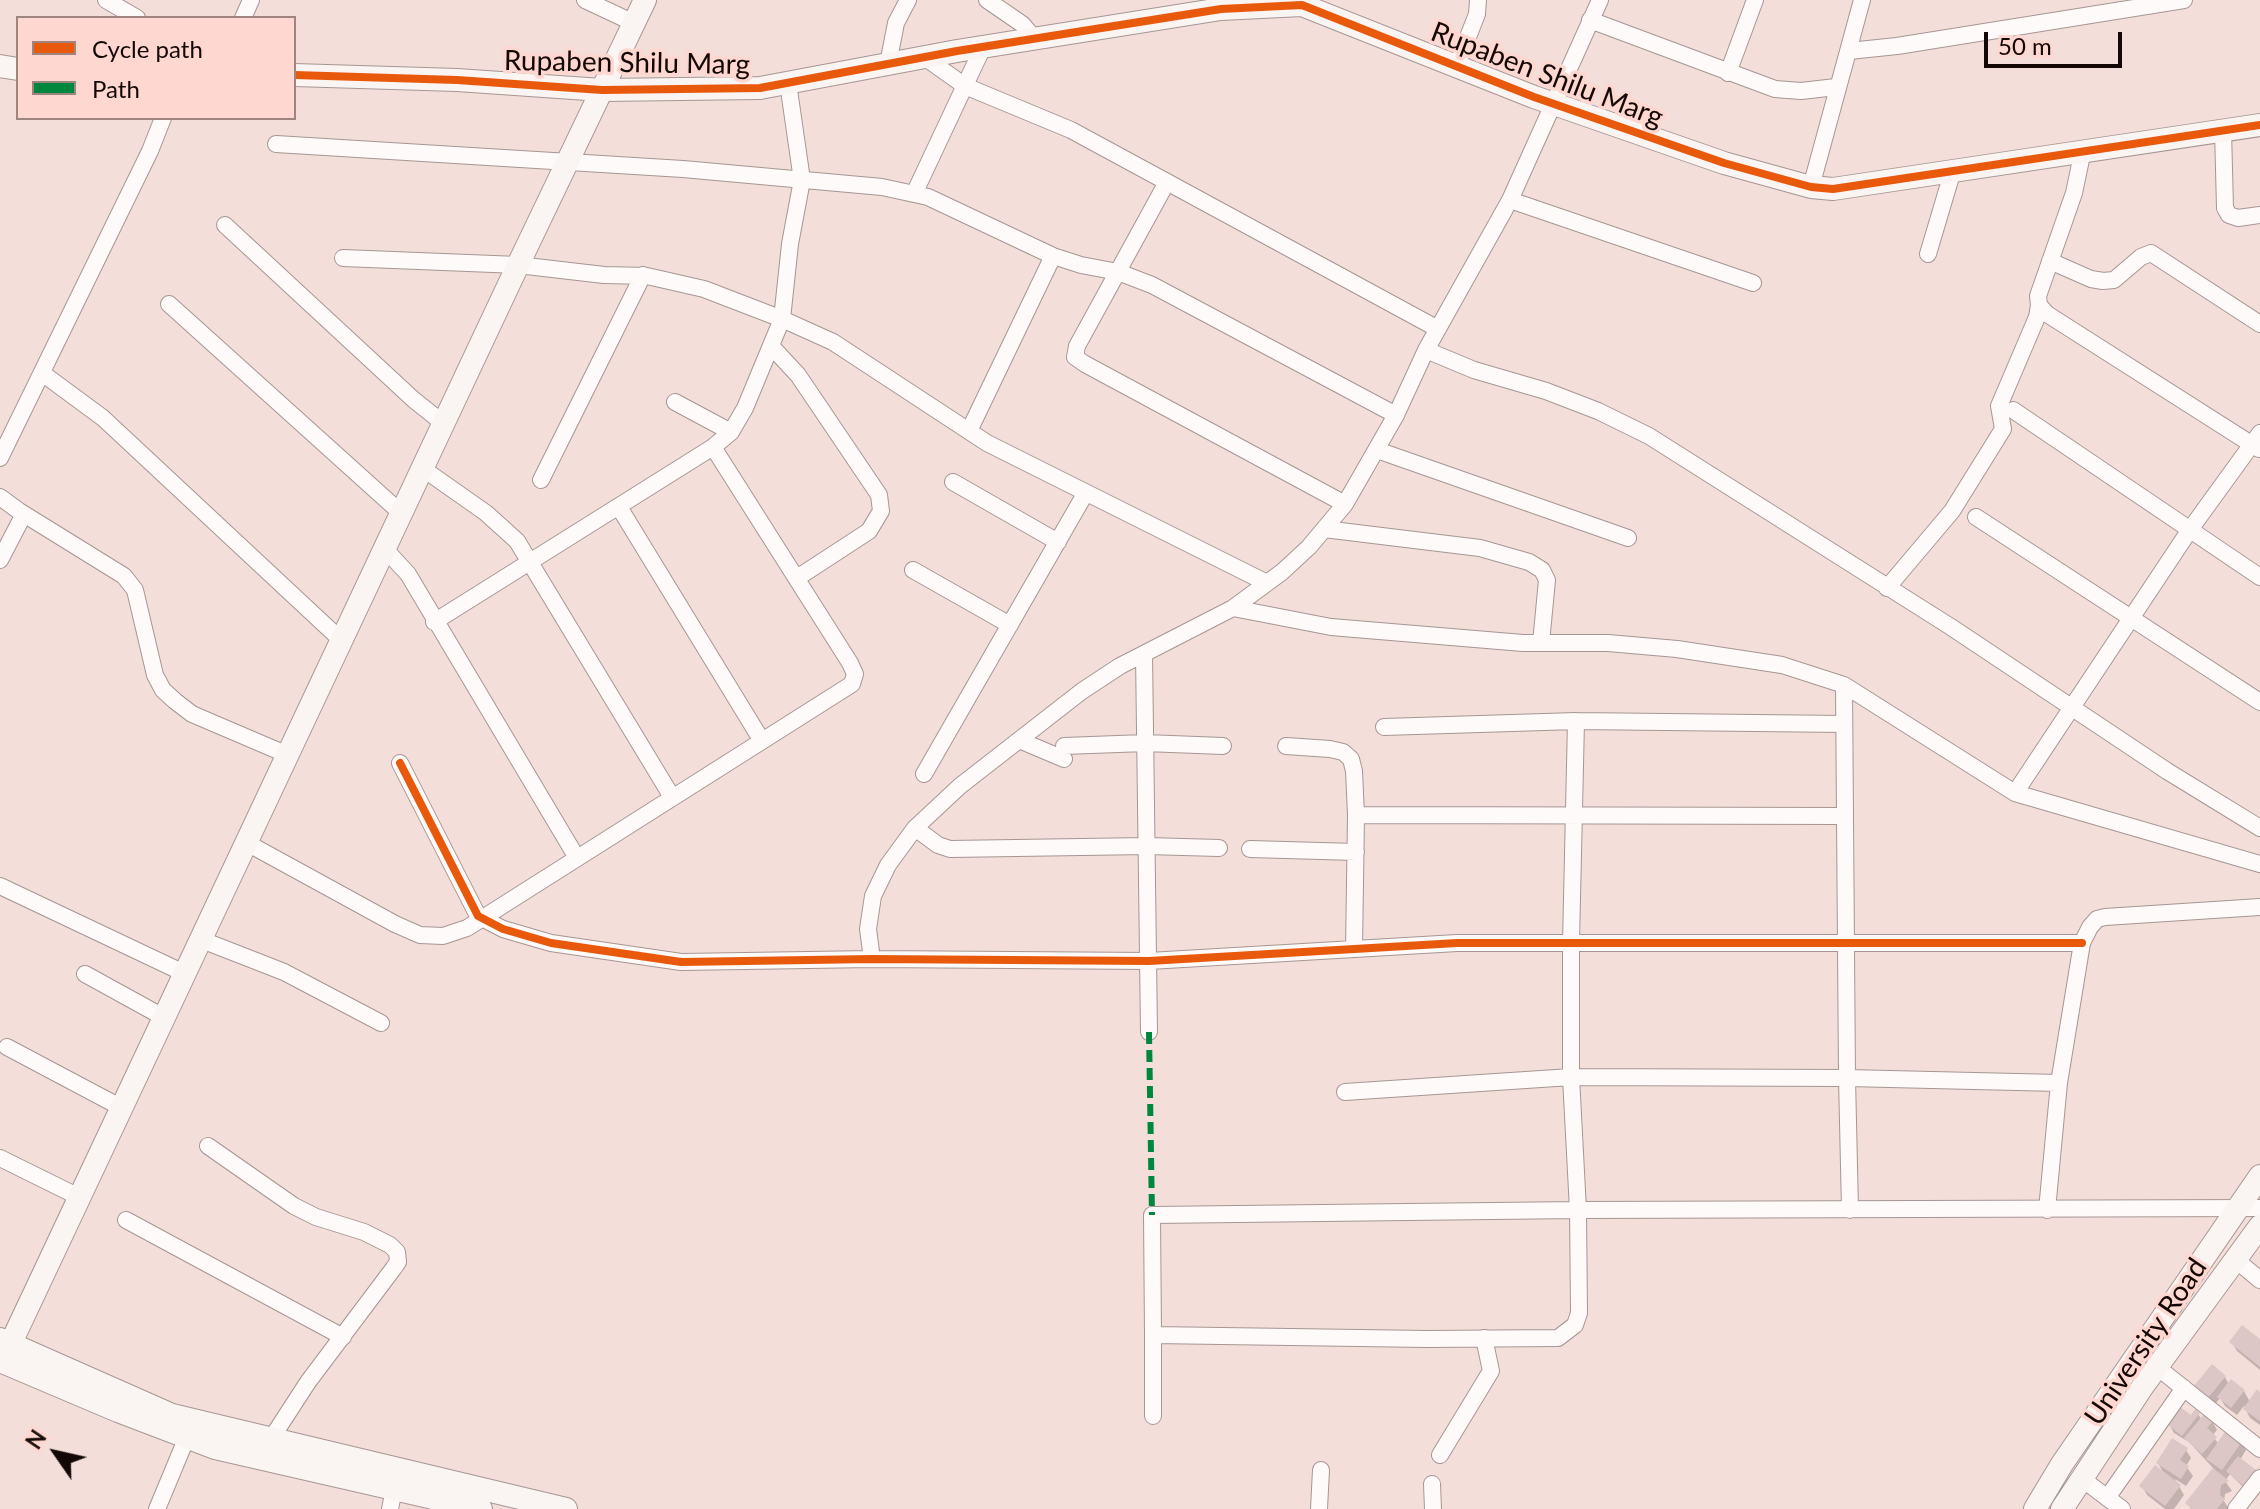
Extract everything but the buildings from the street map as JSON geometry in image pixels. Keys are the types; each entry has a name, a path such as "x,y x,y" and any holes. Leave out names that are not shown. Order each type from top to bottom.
{"street":[{"path":"106,0 134,16"},
{"path":"585,0 634,23"},
{"path":"2,1354 186,974 384,548 645,0"},
{"path":"888,64 896,23 908,0"},
{"path":"987,0 1022,24 1035,39"},
{"path":"1457,65 1477,14 1478,0"},
{"path":"872,959 868,929 873,896 888,865 915,828 960,786 1082,691 1144,654 1233,608 1267,583 1309,547 1345,504 1510,200 1600,0"},
{"path":"1728,73 1755,0"},
{"path":"1811,187 1862,0"},
{"path":"1849,51 1897,46 2098,7 2184,0"},
{"name":"Rupaben Shilu Marg","path":"296,75 457,80 602,90 760,88 1222,4 1302,5 1554,104 1724,163 1811,187 1833,189 2260,125"},
{"path":"1590,20 1775,89 1801,91 1836,87"},
{"path":"914,194 983,47"},
{"path":"924,57 965,86 1071,130 1438,329"},
{"path":"434,622 713,447 731,432 745,408 782,319 790,244 802,180 788,83"},
{"path":"0,458 150,151 162,120"},
{"path":"2223,130 2225,208 2229,215 2238,218 2260,215"},
{"path":"276,144 569,161 882,187 928,197 1053,256 1118,272 1152,285 1396,415"},
{"path":"1887,588 1952,511 2003,429 1999,406 2037,317 2038,296 2074,193 2083,150"},
{"path":"1928,254 1953,170"},
{"path":"1167,182 1077,346 1075,357 1345,504"},
{"path":"1510,200 1753,283"},
{"path":"225,225 414,400 443,423"},
{"path":"2050,261 2103,281 2114,280 2141,257 2151,253 2260,324"},
{"path":"969,431 1053,256"},
{"path":"343,258 518,265 604,275 643,275 704,289 833,342 969,431 1085,494 1267,583"},
{"path":"541,480 643,275"},
{"path":"169,304 401,513"},
{"path":"2015,793 2189,531 2258,443 2047,314 2039,305"},
{"path":"771,346 798,375 879,495 881,511 869,531 797,578"},
{"path":"1426,350 1474,370 1588,407 1649,436 2260,828"},
{"path":"42,373 103,418 341,640"},
{"path":"675,402 731,432"},
{"path":"2013,410 2260,577"},
{"path":"247,843 395,924 420,935 443,936 467,928 852,684 855,674 850,663 713,447"},
{"path":"1377,450 1628,538"},
{"path":"422,468 502,525 517,541 672,797"},
{"path":"953,482 1058,542"},
{"path":"924,774 1085,494"},
{"path":"0,497 124,576 135,590 155,675 163,690 175,701 192,714 288,755"},
{"path":"619,507 762,741"},
{"path":"0,560 24,514"},
{"path":"1976,517 2260,702"},
{"path":"1324,529 1480,548 1529,562 1542,570 1547,580 1541,643"},
{"path":"384,548 408,574 577,858"},
{"path":"913,570 1010,625"},
{"path":"1233,608 1331,627 1541,643 1608,643 1677,649 1782,665 1844,685 2015,793 2260,864"},
{"path":"1144,654 1149,1032"},
{"path":"1844,685 1850,1210"},
{"path":"1384,727 1576,721 1844,724"},
{"path":"1153,1335 1558,1338 1575,1325 1579,1313 1578,1210 1571,1077 1571,943 1576,721"},
{"path":"1019,740 1064,752 1145,743 1223,746"},
{"path":"1286,746 1330,749 1343,752 1351,759 1356,815 1354,949"},
{"path":"400,763 478,916 503,929 551,943 681,962 872,959 1149,961 1457,943 2082,943"},
{"path":"1356,815 1845,816"},
{"path":"915,828 938,845 950,849 1219,848"},
{"path":"1250,849 1356,852"},
{"path":"0,886 186,974"},
{"path":"2047,1210 2059,1083 2082,943 2090,927 2097,919 2105,917 2260,907"},
{"path":"202,940 284,972 381,1023"},
{"path":"85,974 165,1018"},
{"path":"7,1047 122,1108"},
{"path":"1345,1092 1571,1077 2059,1083"},
{"path":"208,1146 294,1206 316,1217 364,1232 397,1252 398,1262 308,1382 271,1439"},
{"path":"0,1158 79,1197"},
{"name":"University Road","path":"2035,1509 2062,1464 2249,1208 2260,1176"},
{"path":"1153,1416 1152,1215 2249,1208"},
{"path":"126,1220 343,1337"},
{"name":"University Road","path":"2062,1509 2157,1367 2260,1226"},
{"path":"2236,1260 2260,1280"},
{"path":"1440,1455 1491,1371 1484,1338"},
{"path":"2,1354 215,1448 481,1509"},
{"path":"2,1354 172,1415 271,1439 394,1489 566,1509"},
{"path":"2157,1367 2260,1449"},
{"path":"2107,1498 2184,1388"},
{"path":"157,1509 187,1437"},
{"path":"1319,1509 1321,1470"},
{"path":"2081,1478 2122,1509"},
{"path":"2236,1509 2260,1478"},
{"path":"1432,1484 1433,1509"}],"marked path":[{"path":"1149,1032 1152,1215"}],"cycle path":[{"path":"296,75 457,80 602,90 760,88 957,51 1221,9 1302,5 1534,97 1724,163 1811,187 1833,189 2260,125"},
{"path":"400,763 478,916 503,929 551,943 681,962 872,959 1149,961 1457,943 2082,943"}]}
